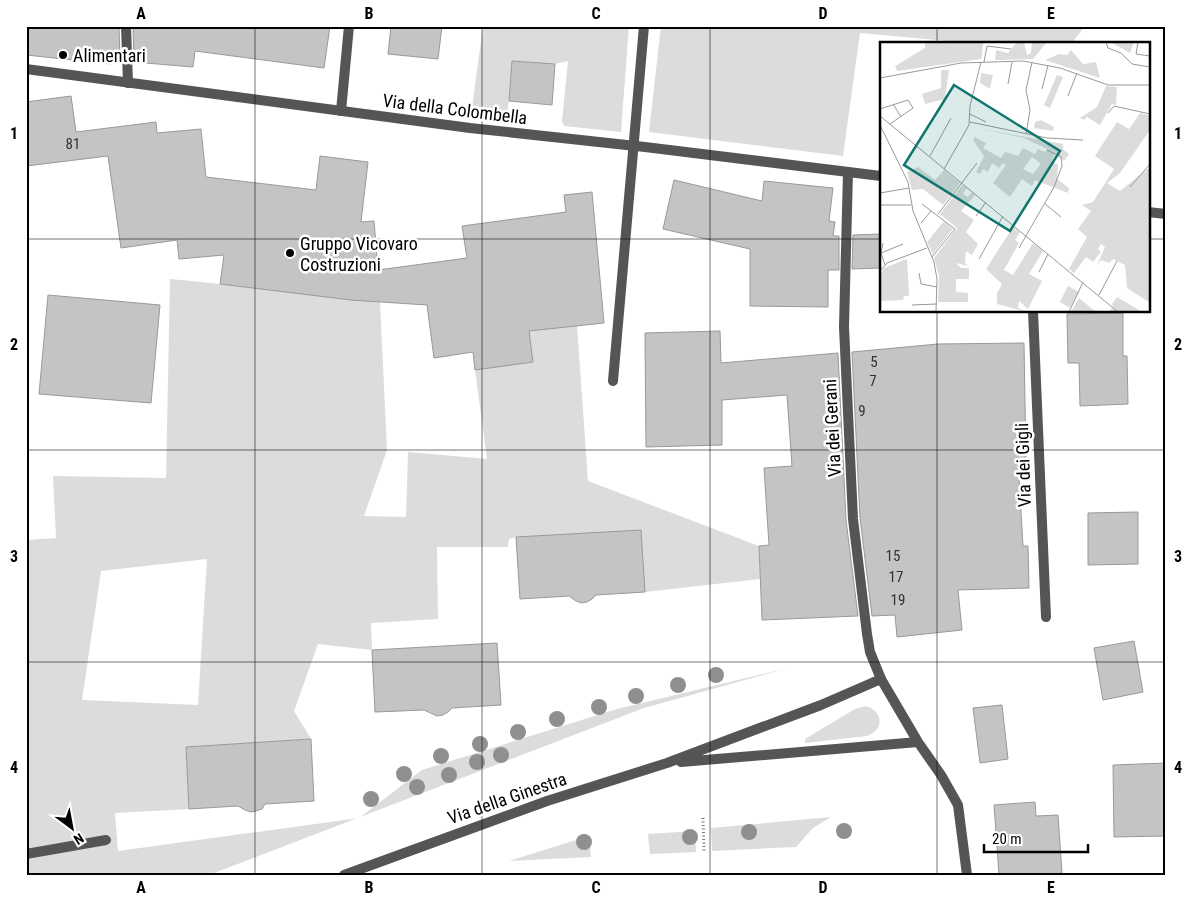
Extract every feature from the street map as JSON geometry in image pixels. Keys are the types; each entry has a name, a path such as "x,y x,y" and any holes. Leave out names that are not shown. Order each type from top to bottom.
{"street":[{"path":"126,26 128,83"},
{"path":"341,111 349,26"},
{"path":"613,381 644,26"},
{"name":"Via della Colombella","path":"26,69 486,130 880,176"},
{"name":"Via dei Gerani","path":"848,172 844,337 853,519 870,652 881,679"},
{"path":"1150,212 1166,214"},
{"name":"Via dei Gigli","path":"1033,312 1046,617"},
{"path":"881,679 918,742 958,804 967,875"},
{"name":"Via della Ginestra","path":"344,875 361,872 539,804 667,763 795,716 881,679"},
{"name":"Via della Ginestra","path":"667,763 918,742"},
{"path":"26,854 106,840"}],"path":[{"path":"703,818 704,851"}],"shaded area":[{"path":"483,26 629,26 621,132 564,126 562,121 568,61 555,64 512,61 507,120 471,115"},
{"path":"661,26 1085,26 1073,42 959,42 860,33 843,156 649,132"},
{"path":"170,279 380,302 387,450 364,516 406,517 408,452 487,459 475,370 533,362 525,307 577,326 588,481 759,546 760,579 645,592 641,530 516,537 509,539 508,547 437,547 438,619 371,623 372,650 318,644 294,711 311,739 186,747 189,809 115,813 118,851 357,818 209,875 26,875 26,861 28,861 26,848 26,540 56,538 53,476 166,478","holes":["207,559 198,705 82,700 101,571"]},
{"path":"788,668 644,708 361,817 422,770 617,709"},
{"path":"865,706 871,708 880,720 877,729 873,733 867,736 805,743 805,739 855,709"},
{"path":"831,817 813,828 796,847 712,851 711,828"},
{"path":"695,831 696,852 650,854 648,834"},
{"path":"589,836 591,857 509,861"}],"building":[{"path":"26,26 119,26 120,61 112,60 111,64 26,55"},
{"path":"133,26 330,26 324,68 195,51 193,67 134,62"},
{"path":"391,26 442,26 438,59 388,54"},
{"path":"512,61 555,64 552,105 509,101"},
{"path":"71,96 76,132 156,122 157,133 201,129 206,177 316,190 320,156 368,162 361,222 374,221 378,270 467,258 462,226 566,212 564,195 592,192 604,323 529,331 533,362 475,370 473,352 434,358 427,305 351,300 220,284 224,255 179,259 177,240 121,248 108,156 26,166 26,102"},
{"path":"674,180 762,201 764,181 833,188 829,221 835,222 833,236 839,236 839,270 828,270 828,307 750,306 750,249 663,229"},
{"path":"880,234 880,268 852,269 853,235"},
{"path":"48,295 160,305 151,403 39,394"},
{"path":"1123,313 1123,356 1127,356 1128,404 1080,406 1079,363 1068,363 1067,314"},
{"path":"720,331 721,363 838,353 846,520 858,616 762,620 759,546 769,545 764,468 792,466 787,395 722,400 722,445 646,447 645,333"},
{"path":"1024,343 1026,461 1018,461 1023,546 1028,546 1029,588 958,590 962,630 897,637 895,615 872,616 860,518 852,352 938,344"},
{"path":"1138,512 1138,564 1088,565 1088,513"},
{"path":"641,530 645,592 596,595 587,602 581,603 569,596 520,599 516,537"},
{"path":"1134,641 1143,692 1103,700 1094,648"},
{"path":"497,643 501,705 452,708 443,715 437,716 424,710 375,712 372,650"},
{"path":"1002,705 1008,759 980,763 973,708"},
{"path":"311,739 314,801 265,804 262,809 251,812 238,806 189,809 186,747"},
{"path":"1166,763 1166,836 1114,837 1113,765"},
{"path":"1035,802 1036,816 1058,815 1062,873 999,875 994,805"}],"place":[{"name":"Alimentari","path":"63,55"},
{"name":"Gruppo Vicovaro Costruzioni","path":"290,253"}]}
